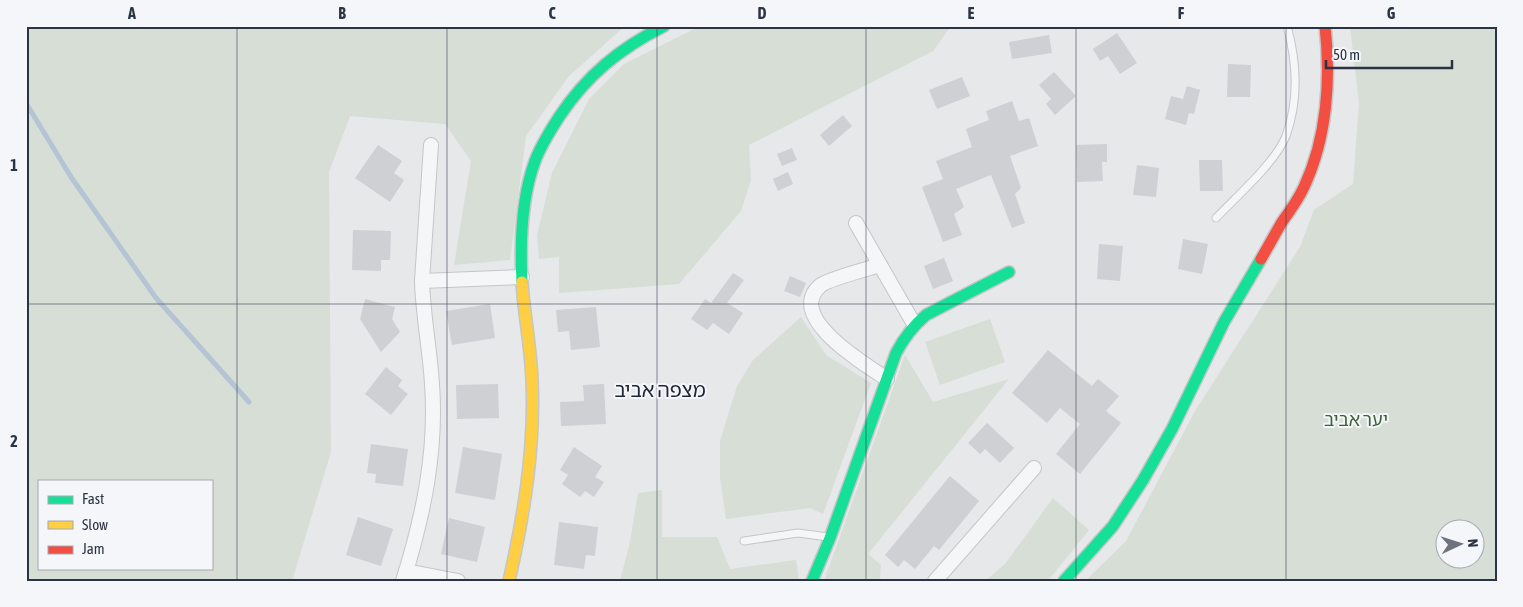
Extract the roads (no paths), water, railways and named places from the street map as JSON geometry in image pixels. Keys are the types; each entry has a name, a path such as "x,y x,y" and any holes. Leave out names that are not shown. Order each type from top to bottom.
{"street":[{"path":"509,581 525,508 532,419 532,380 522,277 522,236 525,210 535,162 543,143 572,98 603,64 623,48 664,26"},
{"path":"1064,581 1114,526 1154,464 1224,324 1307,181 1317,150 1325,114 1328,84 1328,41 1325,26"},
{"path":"431,145 422,299 432,384 433,422 430,466 423,511 404,576 458,581"},
{"path":"856,223 914,324"},
{"path":"880,265 822,284 812,295 811,308 832,340 853,357 888,379"},
{"path":"812,581 830,538 896,354 906,334 914,324 926,315 1009,272"},
{"path":"422,281 522,277"},
{"path":"935,581 1034,468"}],"lane":[{"path":"1216,218 1268,162 1285,137 1295,94 1296,74 1288,26"},
{"path":"744,541 798,533 830,538"}],"waterway":[{"path":"26,103 71,177 156,298 249,402"}],"district":[{"name":"מצפה אביב","path":"660,390"}],"park label":[{"name":"יער אביב","path":"1356,420"}]}
